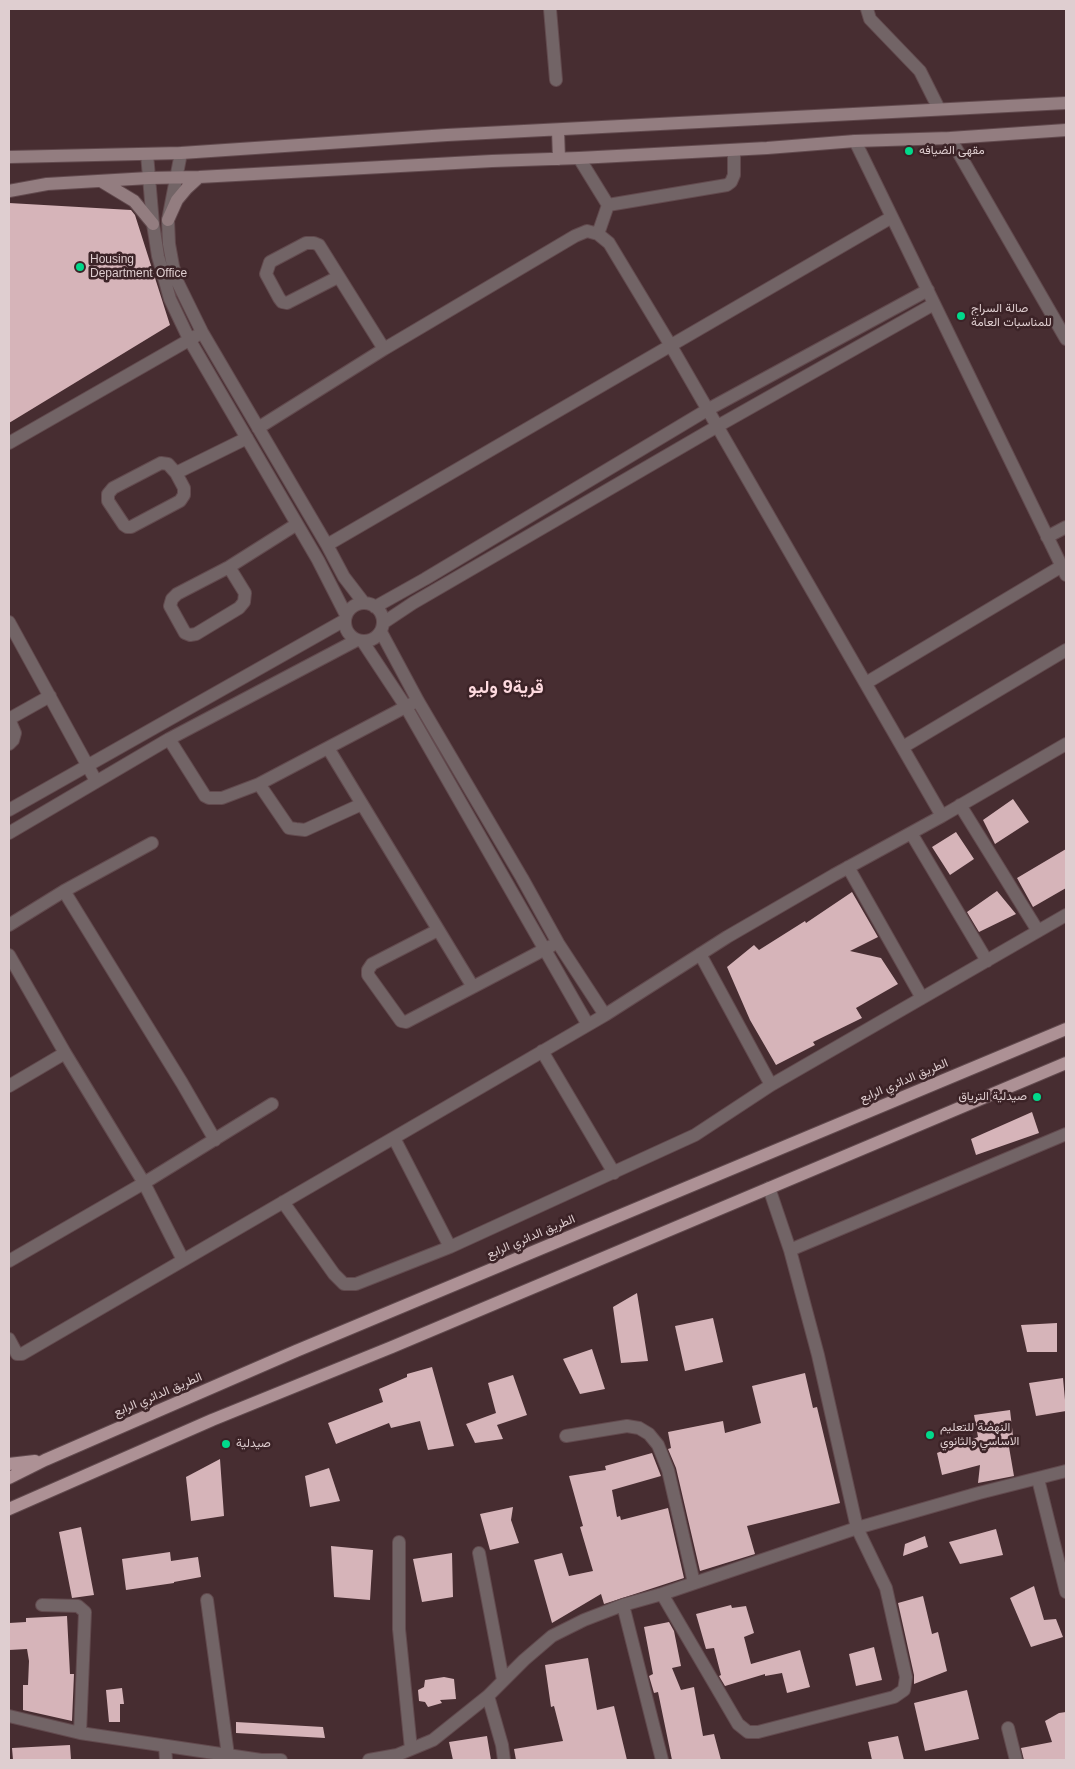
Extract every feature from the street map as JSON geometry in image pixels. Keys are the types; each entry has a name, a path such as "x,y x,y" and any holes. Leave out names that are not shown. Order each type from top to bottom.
{"main road":[{"name":"الطريق الدائري الرابع","path":"9,1478 45,1460 296,1351 1066,1029"},
{"path":"9,1508 212,1420 383,1350 1066,1062"},
{"path":"9,1464 45,1460"}],"street":[{"path":"550,9 556,80"},
{"path":"867,9 870,19 920,71 938,109"},
{"path":"9,158 181,153 558,130 1066,103"},
{"path":"558,130 559,159"},
{"path":"9,191 47,184 149,178 199,178 482,161 734,150 855,141 950,138 1066,130"},
{"path":"950,138 1066,339"},
{"path":"855,141 1064,570 866,682"},
{"path":"608,204 727,186 734,175 734,150"},
{"path":"181,153 168,220 169,244 175,274 202,332 344,577 370,605 381,613 382,627 418,701 558,943 605,1015"},
{"path":"147,154 153,224 158,256 170,299 189,339 297,524 346,617"},
{"path":"579,158 608,204"},
{"path":"168,220 177,200 199,178"},
{"path":"101,181 134,201 153,224"},
{"path":"598,234 608,204"},
{"path":"327,545 892,217"},
{"path":"258,428 384,349 575,236 587,232 598,234 608,243 671,346 942,816"},
{"path":"338,276 287,303 279,298 266,274 270,262 306,243 319,245 384,349"},
{"path":"588,1025 406,707 360,641 349,634 345,625 346,617 350,609 357,605 370,605 425,579 707,410 928,290"},
{"path":"9,833 169,739 360,641 373,639 382,627 413,603 716,427 934,304"},
{"path":"9,443 202,332"},
{"path":"176,473 247,438"},
{"path":"161,463 168,464 176,473 184,488 184,495 180,501 131,527 124,525 108,501 108,494 113,488 161,463"},
{"path":"229,567 244,593 244,602 239,608 196,634 190,635 185,633 170,606 172,599 177,594 229,567 297,524"},
{"path":"1047,536 1066,527"},
{"path":"9,810 346,617"},
{"path":"9,622 96,781"},
{"path":"903,747 1066,650"},
{"path":"9,744 13,740 15,733 9,719 50,696"},
{"path":"169,739 205,796 209,798 222,798 259,784 418,701"},
{"path":"9,1339 16,1354 22,1354 605,1015 700,954 848,867 942,816 1066,744"},
{"path":"328,748 473,987"},
{"path":"259,784 288,828 305,830 362,804"},
{"path":"960,805 1038,931"},
{"path":"911,833 987,961"},
{"path":"9,925 64,891 152,843"},
{"path":"848,867 922,998"},
{"path":"64,891 215,1140"},
{"path":"284,1202 334,1274 344,1284 356,1284 450,1247 695,1135 771,1085 1066,915"},
{"path":"438,930 372,964 368,970 368,975 401,1021 406,1022 558,943"},
{"path":"700,954 771,1085"},
{"path":"9,955 65,1053 144,1183 183,1260"},
{"path":"542,1051 614,1173"},
{"path":"9,1086 65,1053"},
{"path":"9,1261 144,1183 272,1104"},
{"path":"790,1250 1066,1134"},
{"path":"394,1138 450,1247"},
{"path":"662,1594 738,1724 748,1732 758,1732 894,1697 904,1690 906,1676 886,1588 857,1528 818,1355 790,1250 769,1188"},
{"path":"566,1436 627,1426 639,1428 649,1434 658,1445 668,1470 694,1583"},
{"path":"369,1760 398,1755 433,1740 488,1696 552,1636 584,1620 623,1605 662,1594 857,1528 1066,1471"},
{"path":"1038,1478 1066,1592"},
{"path":"399,1542 400,1629 411,1749"},
{"path":"479,1553 503,1680"},
{"path":"207,1600 228,1755"},
{"path":"42,1605 78,1606 84,1612 80,1733"},
{"path":"623,1605 662,1760"},
{"path":"488,1696 502,1745 504,1760"},
{"path":"9,1716 80,1733 261,1760 281,1760"},
{"path":"1008,1728 1016,1760"},
{"path":"165,1746 166,1760"}],"building":[{"name":"Housing Department Office","path":"9,203 131,210 135,215 170,325 9,423"},
{"path":"1013,799 1029,822 995,844 983,820"},
{"path":"956,832 974,859 950,875 932,847"},
{"path":"1066,849 1066,888 1033,907 1017,878"},
{"path":"997,891 1016,914 979,932 967,912"},
{"path":"852,892 878,937 850,951 881,958 898,984 856,1008 862,1018 813,1042 815,1045 776,1065 750,1020 727,967 754,945 759,950 805,921 806,923"},
{"path":"1032,1112 1039,1133 976,1155 971,1139"},
{"path":"637,1293 648,1361 621,1363 613,1307"},
{"path":"713,1318 723,1362 685,1371 675,1326"},
{"path":"1057,1323 1057,1352 1027,1352 1021,1325"},
{"path":"592,1349 605,1389 580,1394 563,1359"},
{"path":"432,1367 454,1446 428,1450 420,1421 391,1428 389,1423 336,1444 328,1423 383,1402 379,1389 407,1377 407,1374"},
{"path":"805,1373 813,1408 817,1407 840,1503 747,1526 755,1554 700,1571 676,1468 668,1449 671,1448 668,1432 723,1421 725,1433 761,1423 752,1386"},
{"path":"513,1375 527,1415 497,1425 503,1439 475,1443 466,1424 496,1413 488,1383"},
{"path":"1063,1378 1066,1411 1036,1416 1029,1383"},
{"path":"1010,1410 1014,1445 1009,1447 1014,1476 978,1483 980,1465 942,1475 937,1453 978,1437 974,1415"},
{"path":"652,1453 661,1476 612,1490 617,1517 620,1516 621,1520 668,1508 684,1578 604,1604 601,1594 552,1623 534,1560 562,1553 569,1576 593,1571 580,1527 583,1526 569,1476 606,1470 605,1466"},
{"path":"220,1459 224,1516 191,1521 186,1477"},
{"path":"329,1468 340,1501 310,1507 305,1476"},
{"path":"513,1507 511,1520 519,1543 490,1550 480,1514"},
{"path":"81,1527 94,1595 72,1598 59,1532"},
{"path":"996,1529 1003,1555 960,1564 949,1542"},
{"path":"925,1536 928,1547 903,1556 905,1544"},
{"path":"331,1546 373,1550 370,1600 334,1597"},
{"path":"170,1552 171,1561 198,1557 201,1577 126,1590 122,1559"},
{"path":"452,1553 453,1597 422,1602 413,1559"},
{"path":"1034,1586 1044,1620 1056,1619 1063,1637 1031,1647 1010,1598"},
{"path":"923,1596 932,1634 938,1632 947,1671 914,1684 914,1675 898,1603"},
{"path":"731,1605 732,1608 746,1606 754,1633 744,1637 751,1664 800,1650 810,1687 787,1693 782,1673 765,1676 765,1674 725,1686 719,1676 721,1675 714,1648 706,1649 696,1614"},
{"path":"67,1616 70,1674 74,1674 72,1721 23,1710 23,1685 28,1685 29,1661 27,1649 9,1650 9,1623 26,1622 26,1618"},
{"path":"669,1622 674,1631 681,1666 672,1668 681,1690 694,1687 703,1736 714,1734 721,1760 672,1760 658,1692 654,1693 649,1676 653,1674 644,1627"},
{"path":"874,1647 882,1680 856,1686 849,1654"},
{"path":"588,1658 597,1710 614,1706 627,1760 516,1760 514,1749 563,1741 554,1706 551,1707 545,1665"},
{"path":"444,1677 454,1679 456,1699 440,1700 442,1703 428,1707 425,1702 419,1701 418,1690 424,1687 425,1680"},
{"path":"122,1688 124,1704 120,1704 120,1722 109,1722 106,1690"},
{"path":"967,1690 979,1739 925,1751 914,1703"},
{"path":"1066,1712 1066,1760 1024,1760 1021,1748 1052,1742 1045,1721 1059,1713"},
{"path":"236,1722 323,1727 325,1738 236,1733"},
{"path":"487,1736 491,1760 453,1760 449,1742"},
{"path":"898,1736 904,1760 872,1760 868,1742"},
{"path":"70,1745 71,1760 13,1760 12,1748"}],"place":[{"name":"مقهى الضيافه","path":"909,151"},
{"name":"Housing Department Office","path":"80,267"},
{"name":"صالة السراج للمناسبات العامة","path":"961,316"},
{"name":"صيدلية الترياق","path":"1037,1097"},
{"name":"النهضة للتعليم الاساسي والثانوي","path":"930,1435"},
{"name":"صيدلية","path":"226,1444"}],"district":[{"name":"قرية9 وليو","path":"506,688"}]}
